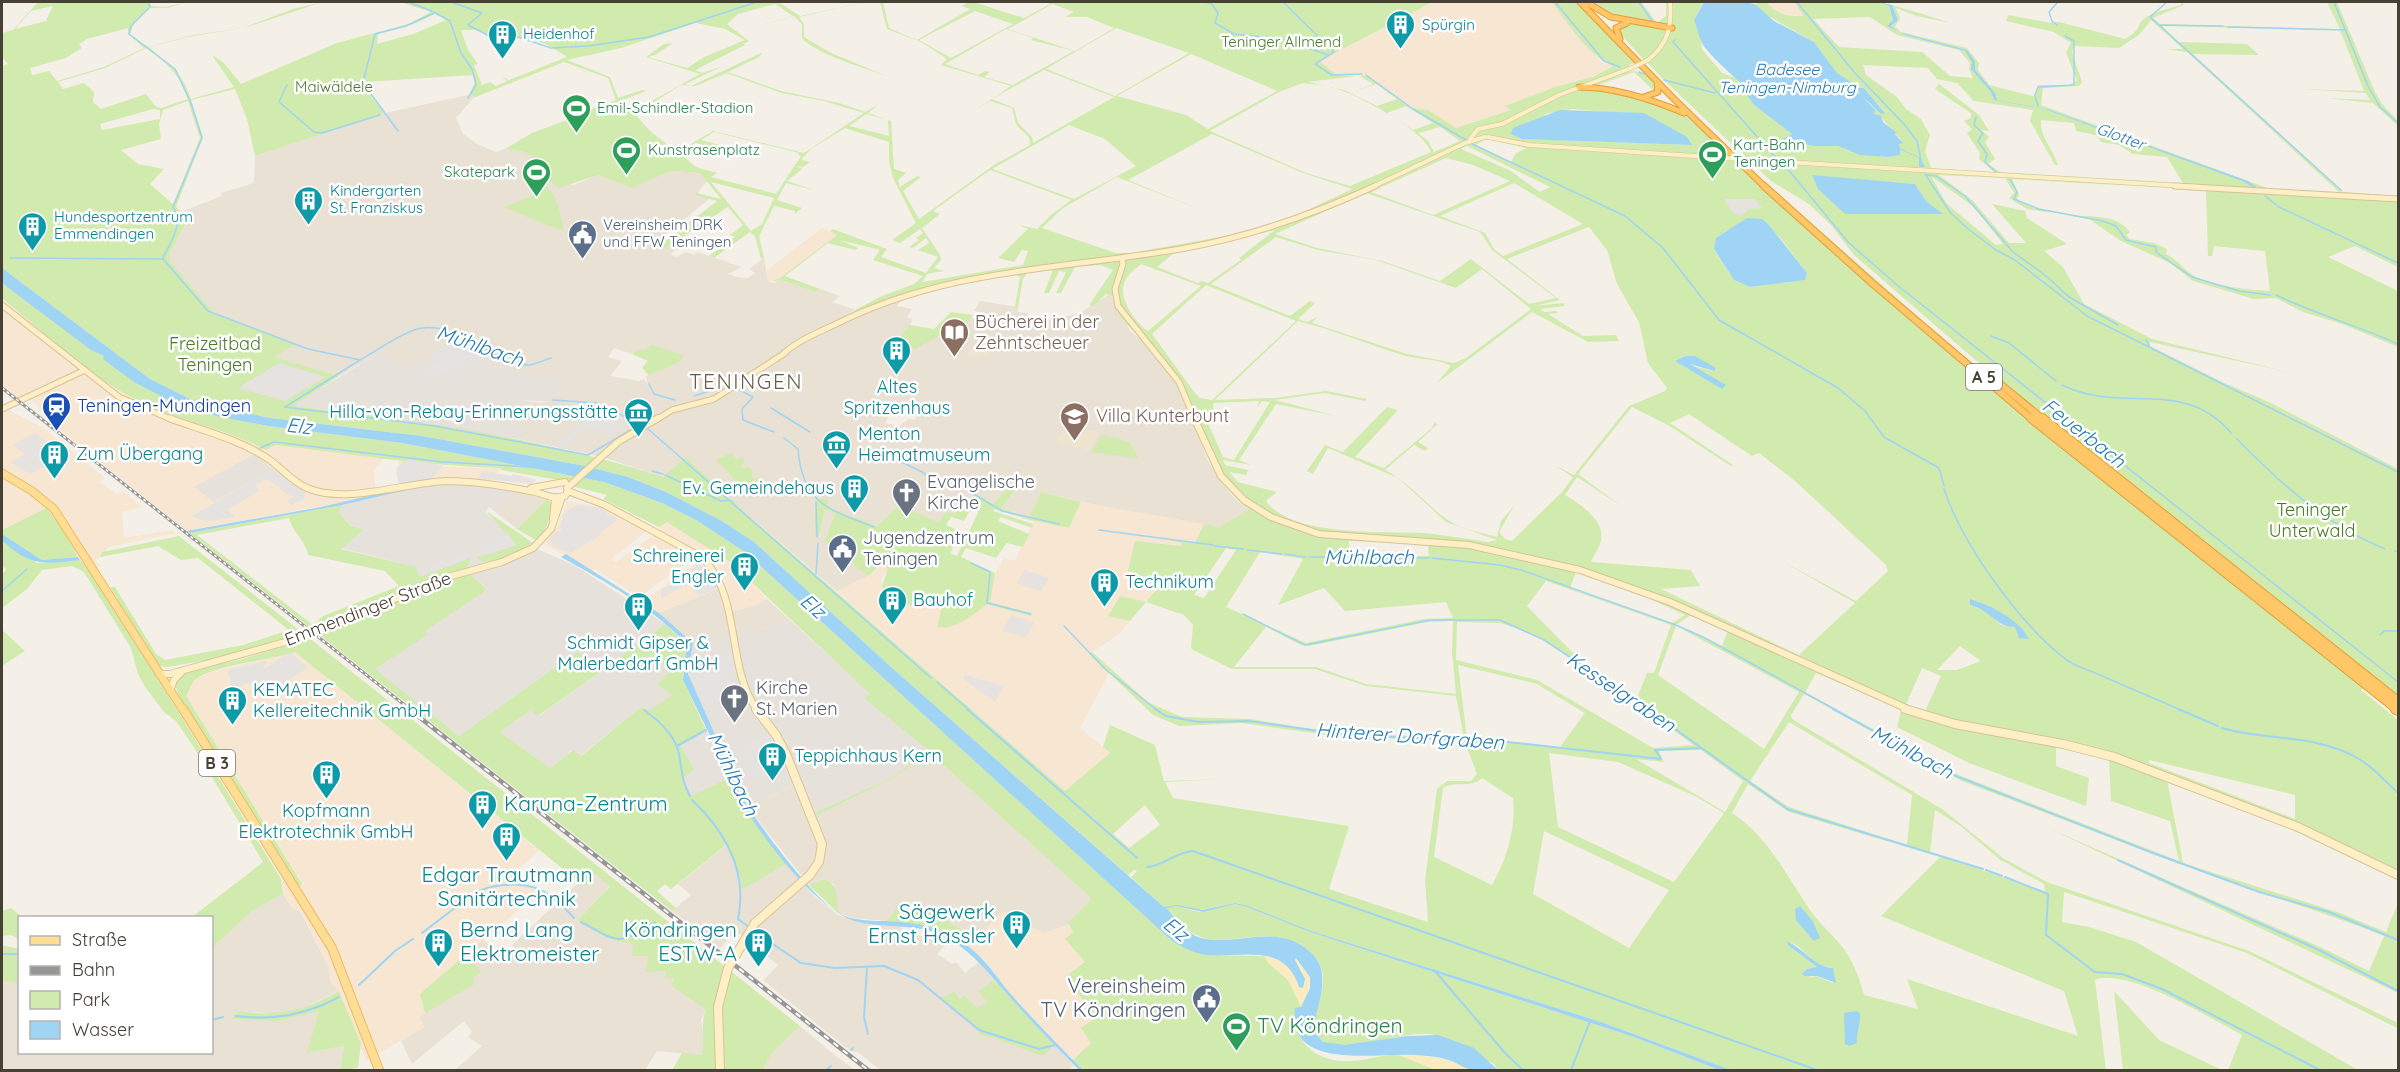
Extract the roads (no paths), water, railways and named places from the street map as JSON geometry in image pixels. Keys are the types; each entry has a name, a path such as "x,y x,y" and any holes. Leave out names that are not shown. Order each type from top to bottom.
{"highway":[{"name":"A 5","path":"1580,2 1695,120 1862,273 2028,414 2398,710"},
{"name":"A 5","path":"1586,2 1604,15 1634,22"},
{"name":"A 5","path":"1586,2 1620,39 1780,193 1958,349 2138,496 2398,701"},
{"path":"1620,39 1617,26 1634,22 1672,25"},
{"path":"1579,87 1592,85 1625,96 1642,98 1658,92 1657,82"},
{"name":"A 5","path":"1625,96 1663,104 1695,120"}],"main road":[{"name":"B 3","path":"2,473 32,491 54,509 302,899 338,961 379,1071"}],"street":[{"path":"1592,85 1648,60 1664,46 1672,25 1670,2"},
{"path":"1467,142 1478,129 1502,124 1579,87"},
{"path":"1467,142 1495,133 1502,124"},
{"path":"1487,128 1508,142"},
{"path":"1476,133 1508,142 1535,146 2398,199"},
{"name":"Emmendinger Straße","path":"209,662 289,641 336,625 437,580 502,562 526,551 541,540 554,525 566,488 618,442 676,408 714,399 793,347 878,302 947,281 1122,258 1226,241 1281,225 1467,142"},
{"path":"1122,258 1122,267 1115,289 1121,311 1179,382 1210,457 1221,476 1244,500 1270,518 1319,534 1470,545 1525,556 1588,573 1677,605 1903,708 1955,724 2063,744 2114,757 2308,831 2398,875"},
{"path":"1108,260 1122,267"},
{"path":"2,305 128,401 243,445 267,458 300,485 326,493 363,493 437,482 468,482 552,494 566,488"},
{"path":"2,409 85,370"},
{"path":"518,488 566,488 625,515 708,562 719,576 725,592 735,649 747,694 781,742 822,844 820,861 807,878 755,923 728,968 718,1007 720,1071"},
{"path":"552,494 566,488"},
{"name":"Emmendinger Straße","path":"541,540 551,522 552,494"},
{"path":"159,674 209,662"},
{"path":"159,674 209,662"},
{"path":"170,691 174,680 187,669"}],"water":[{"name":"Badesee Teningen-Nimburg","path":"1704,2 1745,2 1756,5 1774,21 1814,42 1837,73 1854,84 1857,93 1860,94 1857,88 1864,88 1885,113 1881,114 1862,96 1876,111 1873,113 1881,116 1883,122 1897,133 1895,134 1903,143 1899,144 1900,148 1920,158 1925,167 1919,167 1919,158 1900,149 1900,155 1888,157 1860,155 1838,146 1815,146 1781,140 1792,134 1754,105 1745,92 1747,88 1716,60 1702,43 1694,20"},
{"path":"1878,2 1892,5 1898,20 1891,26 1899,32 1887,26 1893,20 1889,6"},
{"path":"1899,32 1967,50 1975,62 1975,70 1995,93 1997,100 2047,109 2248,181 2267,195 2242,181 2044,109 1994,100 1991,92 1971,69 1972,62 1965,51"},
{"path":"1560,110 1644,113 1687,137 1692,145 1522,139 1511,134 1513,128"},
{"path":"1812,175 1915,184 1926,201 1943,214 1845,214 1818,189"},
{"path":"1747,218 1762,219 1769,225 1807,273 1805,280 1750,287 1734,280 1714,249 1716,238"},
{"name":"Elz","path":"2,268 150,379 192,400 269,418 422,436 585,466 628,477 666,492 722,521 754,542 891,667 1164,907 1177,905 1202,910 1235,903 1248,906 1311,931 1601,1022 1731,1070 1719,1070 1634,1037 1310,932 1247,907 1235,904 1203,912 1176,906 1166,908 1187,930 1201,938 1229,940 1256,937 1283,938 1296,942 1309,951 1318,962 1322,972 1322,989 1313,1030 1323,1042 1345,1045 1407,1036 1438,1035 1474,1048 1498,1070 1472,1070 1449,1060 1429,1056 1358,1056 1319,1050 1304,1042 1296,1028 1295,1008 1301,1007 1310,988 1310,977 1296,958 1305,979 1303,988 1299,987 1284,963 1273,958 1261,955 1206,955 1171,940 745,552 696,520 662,503 604,482 402,443 268,426 216,416 170,401 134,382 103,359 104,356 91,350 2,283"},
{"path":"1686,356 1695,356 1716,368 1714,371 1690,364 1726,385 1722,389 1675,361"},
{"path":"416,485 435,487 420,487 342,505 189,533 186,531 321,507"},
{"path":"2,534 42,560 78,557 80,560 47,563 29,559 2,540"},
{"path":"566,554 659,613 693,643 688,674 723,752 719,754 683,680 687,645 644,607 561,557"},
{"path":"1970,599 2004,614 2025,632 2029,639 2019,638 2015,627 2002,624 1983,610 1970,605"},
{"path":"723,758 731,759 730,772 736,786 761,826 795,870 830,907 801,881 762,834 734,788 726,770 730,762"},
{"path":"1800,906 1812,920 1820,938 1814,941 1796,920 1795,909"},
{"path":"839,913 862,920 920,925 960,940 980,957 1017,1001 1083,1070 1079,1070 1060,1051 974,958 951,940 940,934 918,928 858,922"},
{"path":"1786,941 1819,964 1833,968 1836,983 1817,976 1804,976 1802,974 1807,969 1817,967 1789,946"},
{"path":"1856,1011 1860,1013 1857,1043 1849,1046 1845,1044 1844,1013"}],"waterway":[{"path":"148,2 150,7"},
{"path":"408,2 432,11"},
{"path":"451,2 482,13 468,25 497,40 518,37 551,48 588,46 649,37 757,2"},
{"path":"1200,2 1211,3 1218,13 1215,23 1234,34 1281,39 1328,55"},
{"path":"1283,2 1334,52 1315,64 1332,75 1362,74"},
{"path":"1555,2 1604,61 1620,67"},
{"name":"Feuerbach","path":"1639,2 1652,21"},
{"path":"1797,2 1854,72 1903,123 1917,141 1921,160"},
{"path":"2057,25 2052,21 2049,12 2058,2"},
{"path":"2159,25 2150,17 2167,2"},
{"path":"2334,2 2368,86 2380,107 2398,123"},
{"path":"149,8 131,26 129,34 175,69 189,99"},
{"path":"434,12 450,21 461,53 472,69 476,85 468,98"},
{"path":"398,131 363,83 375,34 406,26 434,13"},
{"path":"2159,25 2223,26"},
{"path":"2159,25 2341,190"},
{"path":"2228,27 2344,30"},
{"path":"2038,106 2035,95 2038,87 2074,85 2074,41 2065,36"},
{"name":"Feuerbach","path":"1675,40 1673,42 1776,158"},
{"path":"1639,72 1644,74"},
{"path":"1366,75 1413,109 1466,140"},
{"path":"1664,80 1715,93"},
{"path":"287,85 279,102 314,132 322,133 380,115"},
{"path":"163,258 177,227 173,207 202,138 190,100"},
{"path":"1976,117 1974,125 1983,133 1978,141 1987,154 1985,162 1996,172"},
{"path":"1470,143 1625,216 1663,248 1719,320 1838,388 1865,411 1884,437 1939,468 1944,486"},
{"name":"Feuerbach","path":"1786,167 1848,242 1897,285 2398,682"},
{"path":"1925,174 1950,212 1967,228 1996,250 2015,260 2087,316 2150,347"},
{"path":"1927,175 1936,176 1965,196 2013,252 2045,275 2069,297 2118,325"},
{"path":"2010,179 2017,192 2014,199 2039,209 2103,221 2116,226 2126,240 2156,247 2156,252 2192,277 2239,291 2270,295"},
{"name":"Glotter","path":"2265,196 2279,207 2398,263"},
{"path":"10,258 162,259"},
{"name":"Mühlbach","path":"163,259 208,311 308,349 360,360"},
{"path":"2276,295 2398,344"},
{"name":"Mühlbach","path":"360,360 410,332 432,328 447,330 462,336 518,364 529,365 551,358"},
{"path":"1991,336 2009,343 2056,381"},
{"path":"2146,339 2150,347"},
{"path":"2150,347 2398,472"},
{"name":"Elz","path":"360,360 285,407 435,426 588,455 641,424"},
{"name":"Mühlbach","path":"649,384 654,394 675,400"},
{"path":"2062,385 2085,393 2107,397 2172,401 2193,406 2212,416 2231,433"},
{"path":"736,388 753,397 742,409 743,420 774,432"},
{"name":"Mühlbach","path":"694,396 709,391"},
{"path":"553,400 597,403 638,423"},
{"name":"Mühlbach","path":"771,408 810,432"},
{"path":"647,428 729,500"},
{"path":"784,438 798,449 805,482 821,502 844,515 874,527"},
{"path":"2237,439 2305,502 2343,528 2385,549"},
{"name":"Elz","path":"260,448 274,442 443,462 532,467"},
{"name":"Mühlbach","path":"885,448 885,454 924,473 929,479"},
{"path":"652,471 663,474"},
{"path":"665,475 721,501 729,500"},
{"path":"1944,489 1964,534 1995,582 2031,627 2050,646 2076,665 2181,710"},
{"name":"Mühlbach","path":"972,493 1002,511 1059,524"},
{"path":"729,500 931,678"},
{"path":"816,502 817,537"},
{"name":"Mühlbach","path":"1099,530 1213,545"},
{"path":"816,574 818,543"},
{"name":"Mühlbach","path":"1215,546 1244,549"},
{"name":"Mühlbach","path":"1247,550 1282,554"},
{"name":"Mühlbach","path":"1285,554 1306,557"},
{"name":"Mühlbach","path":"1309,557 1429,558"},
{"name":"Mühlbach","path":"1432,558 1500,565 1521,570 1676,625 1705,638 1836,710"},
{"path":"971,563 990,572 987,603 1031,614"},
{"path":"2,591 27,569"},
{"name":"Kesselgraben","path":"1243,614 1305,645 1431,620 1500,620 1544,640 1650,710"},
{"name":"Hinterer Dorfgraben","path":"1064,626 1105,669 1157,710"},
{"path":"2380,635 2384,631 2398,631"},
{"path":"937,682 969,710"},
{"path":"967,709 1137,858"},
{"name":"Hinterer Dorfgraben","path":"1155,709 1166,716 1199,722 1249,721 1354,736 1490,740 1661,759 1655,750 1701,748"},
{"name":"Kesselgraben","path":"1647,709 1787,809 1983,869"},
{"name":"Mühlbach","path":"1833,709 1956,776 2153,853 2259,892 2329,912 2398,940"},
{"path":"2178,709 2218,726"},
{"path":"644,710 655,718 673,738 678,750 683,779 690,796"},
{"path":"2222,728 2326,745 2343,751 2369,766 2398,793"},
{"path":"677,746 706,730"},
{"path":"692,800 715,825 732,854 740,885 738,919 749,927"},
{"path":"1147,867 1193,851 1817,1070"},
{"path":"2118,860 2317,949 2398,991"},
{"name":"Kesselgraben","path":"1986,870 2002,876"},
{"name":"Kesselgraben","path":"2005,877 2048,894 2046,935 2095,972 2122,974 2162,989 2320,1070"},
{"path":"472,895 495,886 516,885 535,888 544,891 559,902 574,918"},
{"path":"422,933 464,901"},
{"path":"581,922 611,938 618,939 632,935 655,922"},
{"path":"755,932 801,963 835,968 884,966 918,980 979,1030 1039,1049 1055,1045"},
{"path":"359,985 395,951 413,939"},
{"path":"2,954 18,954"},
{"path":"867,967 864,1017 868,1034"},
{"path":"1434,970 1505,1053 1523,1070"},
{"path":"236,1016 263,1018 289,1015 314,1008 339,997"},
{"path":"213,1020 223,1017"},
{"path":"1571,1070 1590,1021"},
{"path":"826,1070 831,1066"}],"railway":[{"path":"2,388 411,710"},
{"path":"409,709 868,1070"}],"place":[{"name":"Spürgin","path":"1401,50"},
{"name":"Heidenhof","path":"502,60"},
{"name":"Emil-Schindler-Stadion","path":"576,134"},
{"name":"Kunstrasenplatz","path":"627,176"},
{"name":"Kart-Bahn Teningen","path":"1712,180"},
{"name":"Skatepark","path":"536,198"},
{"name":"Kindergarten St. Franziskus","path":"309,226"},
{"name":"Hundesportzentrum Emmendingen","path":"33,252"},
{"name":"Vereinsheim DRK und FFW Teningen","path":"582,260"},
{"name":"Bücherei in der Zehntscheuer","path":"954,358"},
{"name":"Altes Spritzenhaus","path":"897,376"},
{"name":"Teningen-Mundingen","path":"56,432"},
{"name":"Hilla-von-Rebay-Erinnerungsstätte","path":"639,438"},
{"name":"Villa Kunterbunt","path":"1075,442"},
{"name":"Menton Heimatmuseum","path":"837,470"},
{"name":"Zum Übergang","path":"55,480"},
{"name":"Ev. Gemeindehaus","path":"855,514"},
{"name":"Evangelische Kirche","path":"906,518"},
{"name":"Jugendzentrum Teningen","path":"842,574"},
{"name":"Schreinerei Engler","path":"745,592"},
{"name":"Technikum","path":"1104,608"},
{"name":"Bauhof","path":"892,626"},
{"name":"Schmidt Gipser & Malerbedarf GmbH","path":"638,632"},
{"name":"Kirche St. Marien","path":"735,724"},
{"name":"KEMATEC Kellereitechnik GmbH","path":"232,726"},
{"name":"Teppichhaus Kern","path":"773,782"},
{"name":"Kopfmann Elektrotechnik GmbH","path":"326,800"},
{"name":"Karuna-Zentrum","path":"483,830"},
{"name":"Edgar Trautmann Sanitärtechnik","path":"507,862"},
{"name":"Sägewerk Ernst Hassler","path":"1016,950"},
{"name":"Bernd Lang Elektromeister","path":"439,968"},
{"name":"Köndringen ESTW-A","path":"758,968"},
{"name":"Vereinsheim TV Köndringen","path":"1207,1024"},
{"name":"TV Köndringen","path":"1236,1052"}],"district":[{"name":"TENINGEN","path":"746,382"}],"park label":[{"name":"Teninger Allmend","path":"1281,42"},
{"name":"Maiwäldele","path":"334,87"},
{"name":"Freizeitbad Teningen","path":"215,354"},
{"name":"Teninger Unterwald","path":"2312,520"}]}
